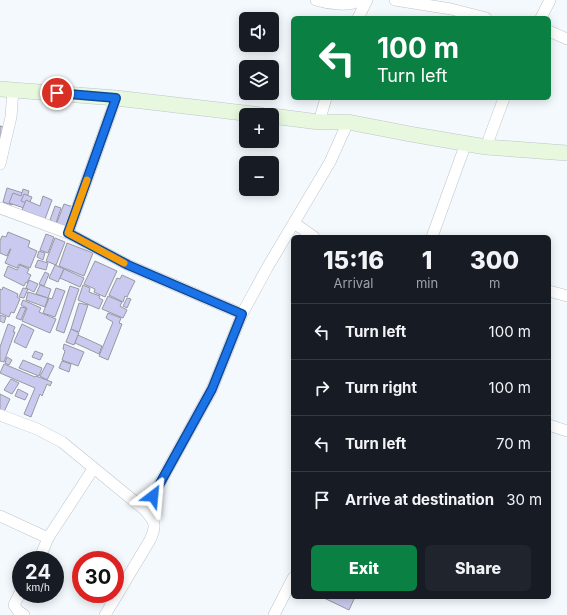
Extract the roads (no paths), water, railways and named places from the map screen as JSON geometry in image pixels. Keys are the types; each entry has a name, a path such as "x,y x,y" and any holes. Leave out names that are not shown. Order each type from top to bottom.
{"street":[{"path":"316,0 336,4 349,4 361,0"},
{"path":"359,16 367,0"},
{"path":"395,0 451,9 478,16"},
{"path":"542,16 550,0"},
{"path":"551,31 567,39"},
{"path":"0,164 11,117 6,89 116,98 239,112"},
{"path":"68,233 116,98"},
{"path":"319,122 325,100"},
{"path":"486,147 503,100"},
{"path":"279,117 319,122 348,122 486,147 567,153"},
{"path":"145,510 212,389 242,314 330,162 348,122"},
{"path":"433,235 466,143"},
{"path":"0,208 68,233 128,265 242,314"},
{"path":"294,223 311,235"},
{"path":"551,292 567,296"},
{"path":"0,415 48,434 62,442 93,469 118,487 145,510 154,520 155,530 105,615"},
{"path":"551,426 567,431"},
{"path":"43,551 48,538 93,469"},
{"path":"0,516 48,538"},
{"path":"274,615 291,582"},
{"path":"15,603 17,613"}]}
